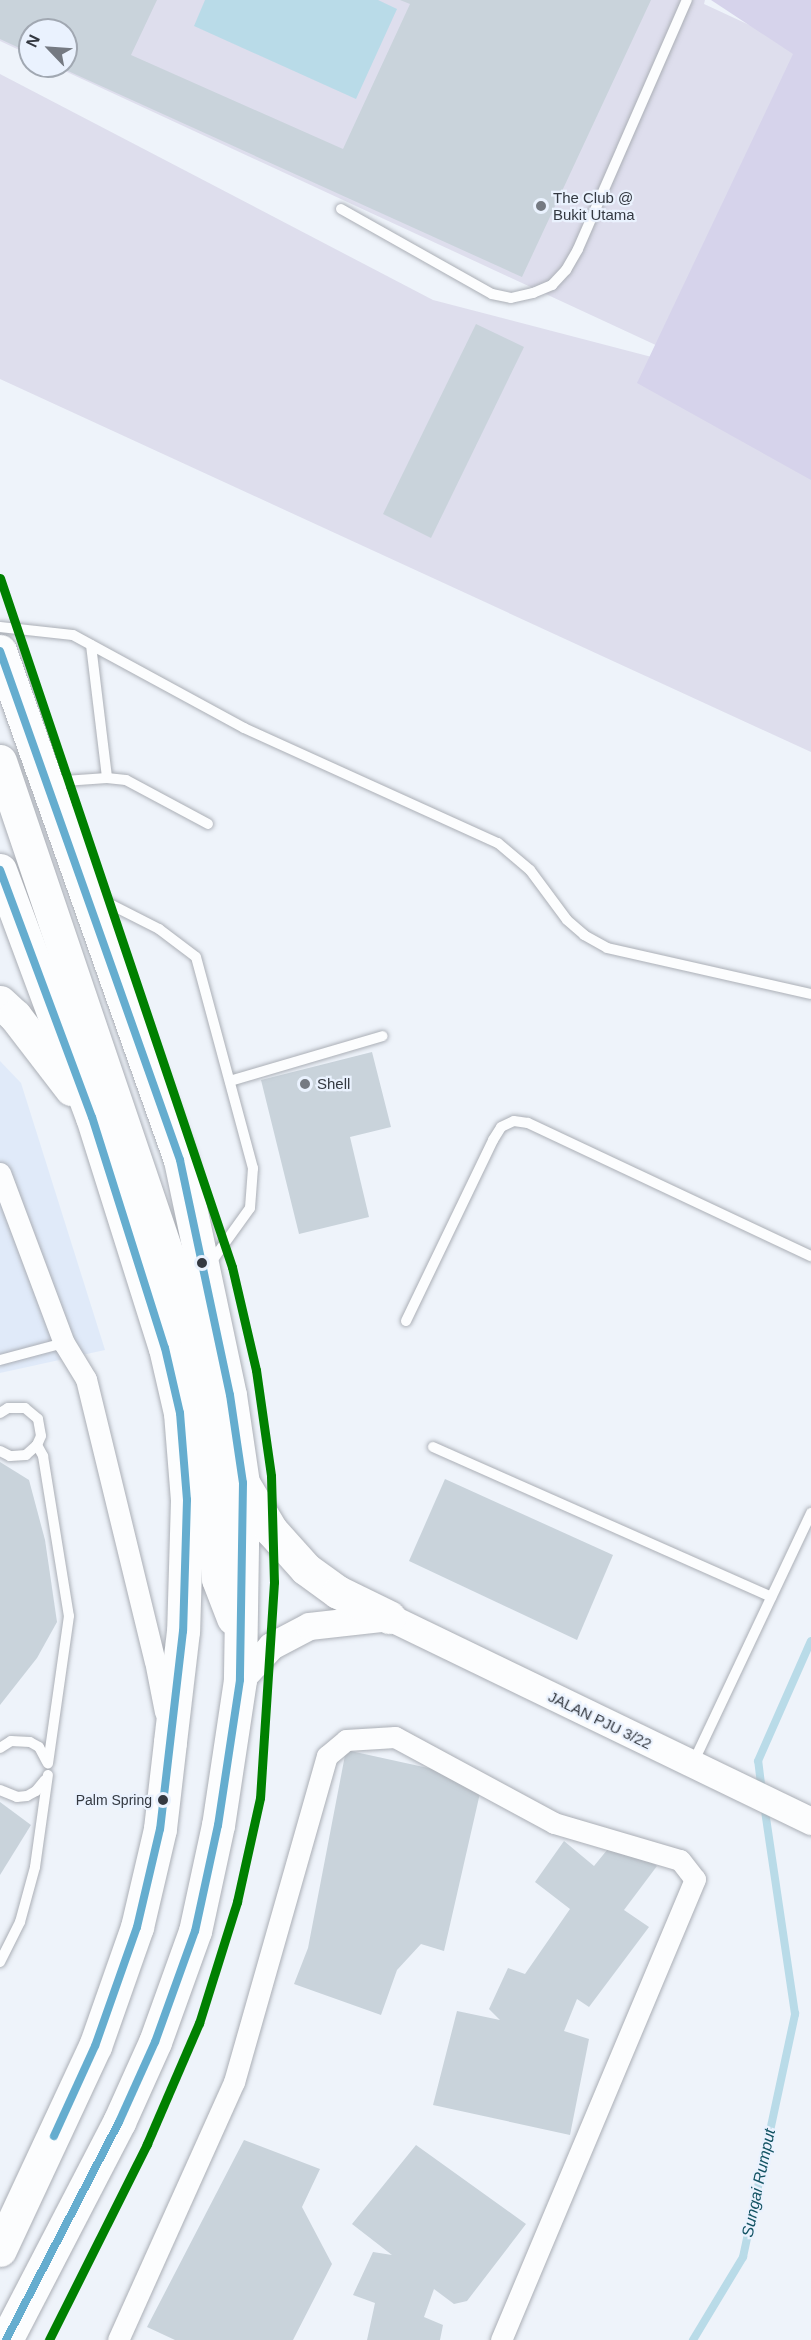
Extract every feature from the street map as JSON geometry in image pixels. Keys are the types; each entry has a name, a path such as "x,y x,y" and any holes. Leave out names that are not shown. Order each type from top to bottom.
{"main road":[{"path":"0,651 180,1160 230,1395 243,1483 240,1680 218,1826 195,1931 155,2042 119,2122 6,2340"},
{"path":"0,761 6,800 175,1278 205,1403 215,1492 218,1579 240,1640"},
{"path":"0,870 92,1117 165,1348 180,1413 187,1500 183,1631 160,1829 137,1927 95,2046 0,2250"},
{"path":"0,1002 15,1016 92,1117"},
{"path":"243,1483 271,1530 306,1569 338,1592 389,1617"}],"street":[{"path":"0,1173 63,1343 86,1379 155,1661 170,1742"},
{"path":"240,1680 271,1647 309,1626 389,1617"},
{"name":"JALAN PJU 3/22","path":"389,1617 811,1821"},
{"path":"118,2340 234,2082 327,1756 345,1740 395,1737 554,1823 680,1860 695,1880 501,2340"}],"lane":[{"path":"341,209 492,294 511,298 552,285 566,270 578,249 687,0"},
{"path":"0,627 73,635 244,728 498,843 530,870 567,920 584,936 608,948 811,994"},
{"path":"91,645 107,774"},
{"path":"46,782 107,774 126,780 208,824"},
{"path":"85,891 159,929 196,957 253,1168 250,1208 234,1233 204,1270"},
{"path":"230,1081 383,1036"},
{"path":"406,1321 493,1140 501,1127 514,1121 528,1123 811,1256"},
{"path":"0,1360 63,1343"},
{"path":"0,1413 16,1407 33,1413 41,1428 37,1445 32,1451 18,1457 0,1450"},
{"path":"0,1962 20,1922 35,1867 69,1616 43,1456 37,1445"},
{"path":"433,1447 771,1597"},
{"path":"692,1765 811,1513"},
{"path":"0,1748 11,1740 30,1742 39,1747 48,1770"},
{"path":"0,1790 17,1797 27,1796 36,1791 48,1770"}],"shaded area":[{"name":"The Club @ Bukit Utama","path":"0,0 705,0 704,4 799,48 660,347 78,77 78,18 18,18 18,49 0,41"},
{"path":"205,0 378,0 397,9 356,99 194,26"},
{"path":"711,0 811,0 811,480 637,383 793,54"},
{"path":"811,73 811,752 0,379 0,74 433,300 690,367"},
{"path":"0,1061 21,1083 105,1350 0,1373"}],"building":[{"path":"0,0 157,0 131,55 343,149 410,4 400,0 651,0 522,277 78,76 78,18 18,18 18,47 0,39"},
{"path":"476,324 524,347 431,538 383,514"},
{"path":"372,1052 391,1127 350,1137 369,1217 299,1234 261,1080"},
{"path":"0,1462 29,1480 45,1540 57,1622 37,1658 0,1705"},
{"path":"445,1479 613,1555 577,1640 409,1561"},
{"path":"346,1750 483,1780 444,1951 421,1944 397,1970 381,2015 294,1984 308,1948"},
{"path":"0,1802 31,1825 0,1875"},
{"path":"616,1839 657,1866 624,1910 649,1927 589,2007 577,1999 564,2031 589,2039 570,2135 433,2105 457,2011 500,2020 489,2009 508,1968 525,1974 570,1909 535,1882 564,1841 594,1866"},
{"path":"244,2140 320,2169 302,2207 332,2264 293,2340 175,2340 147,2327"},
{"path":"416,2145 526,2224 467,2301 454,2304 434,2289 424,2317 443,2325 440,2340 367,2340 375,2303 353,2295 373,2252 392,2255 352,2224"}],"waterway":[{"path":"762,1792 758,1761 811,1641"},
{"name":"Sungai Rumput","path":"693,2340 743,2257 795,2014 764,1804"}],"transit line":[{"path":"0,578 232,1267 256,1370 271,1476 274,1582 260,1798 237,1902 199,2023 147,2144 49,2340"},
{"path":"0,651 180,1160 230,1395 243,1483 240,1680 218,1825 195,1931 155,2042 119,2122 6,2340"},
{"path":"0,870 92,1117 165,1348 180,1413 187,1500 183,1631 160,1829 137,1927 95,2046 54,2136"}],"place":[{"name":"The Club @ Bukit Utama","path":"541,206"},
{"name":"Shell","path":"305,1084"},
{"name":"Palm Spring","path":"163,1800"}]}
